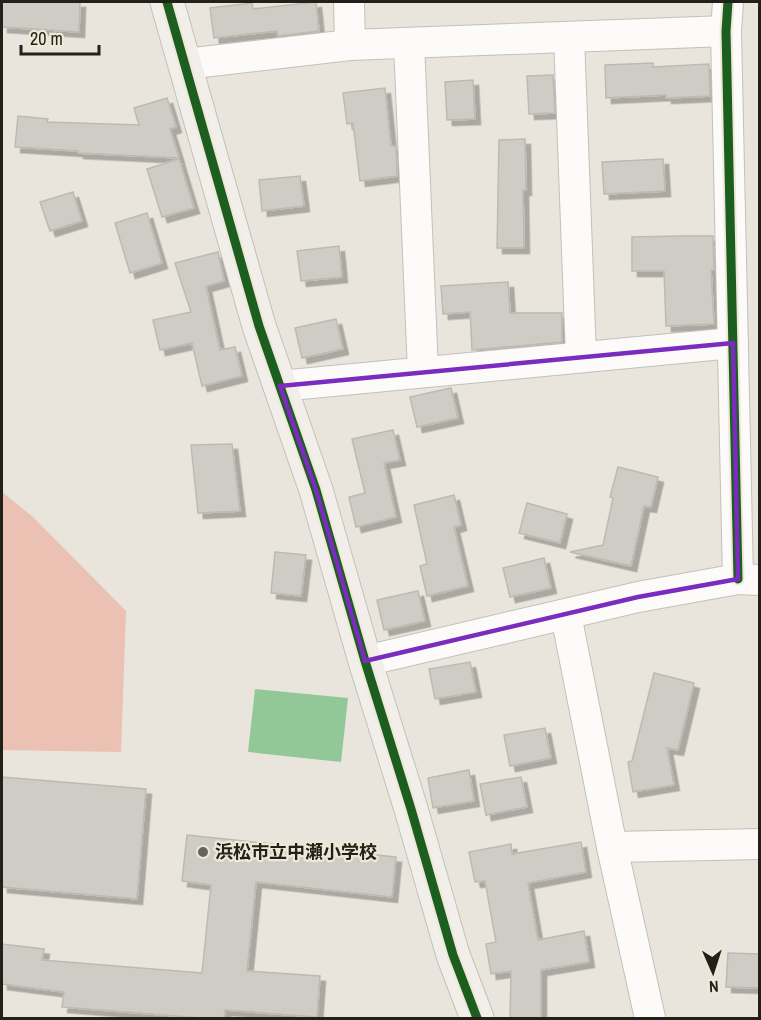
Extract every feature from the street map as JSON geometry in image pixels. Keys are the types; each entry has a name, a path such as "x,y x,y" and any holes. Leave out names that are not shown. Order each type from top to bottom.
{"street":[{"path":"167,2 259,326 316,490 453,954 477,1018"},
{"path":"349,2 350,45"},
{"path":"365,661 638,597 749,579 733,344 726,32 728,2"},
{"path":"185,64 350,45 726,32"},
{"path":"569,37 582,357"},
{"path":"409,43 423,371"},
{"path":"280,386 733,344"},
{"path":"566,615 612,847 650,1018"},
{"path":"612,847 759,844"}],"highlighted area":[{"path":"733,343 738,579 638,597 365,661 316,490 280,386"}],"shaded area":[{"path":"2,492 33,517 126,611 121,752 2,750"},
{"path":"255,689 348,698 341,762 248,752"}],"building":[{"path":"2,2 80,2 79,32 2,27"},
{"path":"316,2 319,31 278,36 277,31 214,38 210,8 252,3 253,9"},
{"path":"653,63 653,67 709,64 710,96 666,98 666,95 606,98 605,65"},
{"path":"553,75 555,113 529,114 527,76"},
{"path":"473,80 475,119 447,120 445,82"},
{"path":"385,88 391,146 396,146 397,176 360,181 353,123 347,124 343,93"},
{"path":"167,98 176,127 170,129 179,158 15,147 18,116 48,119 47,122 139,125 134,108"},
{"path":"525,139 524,248 497,248 499,140"},
{"path":"179,159 194,208 162,217 147,169"},
{"path":"663,159 665,191 604,194 602,162"},
{"path":"300,176 304,206 262,211 259,180"},
{"path":"73,192 82,221 50,231 40,202"},
{"path":"147,213 162,263 130,273 115,223"},
{"path":"713,236 714,270 711,270 714,324 666,326 664,271 632,271 632,237"},
{"path":"339,246 342,277 301,281 297,251"},
{"path":"218,252 224,281 206,286 220,350 235,347 242,376 202,386 192,343 160,350 153,320 191,312 175,263"},
{"path":"508,282 510,313 562,313 562,342 472,350 470,312 443,314 441,286"},
{"path":"336,319 343,349 302,358 295,328"},
{"path":"451,388 458,418 417,427 410,397"},
{"path":"393,430 400,460 384,463 396,517 356,527 349,497 365,493 352,439"},
{"path":"232,444 240,511 198,513 191,445"},
{"path":"618,467 658,477 651,507 644,506 631,566 570,552 603,545 613,498 610,497"},
{"path":"454,495 461,525 454,527 468,586 427,596 420,566 427,564 414,505"},
{"path":"527,503 567,514 560,543 519,533"},
{"path":"275,552 306,555 301,596 271,593"},
{"path":"544,558 551,588 510,597 503,568"},
{"path":"418,591 425,621 384,630 377,600"},
{"path":"470,662 476,692 435,699 429,669"},
{"path":"654,673 694,683 678,750 667,748 674,785 633,792 628,762 632,761"},
{"path":"545,728 551,758 510,766 504,735"},
{"path":"469,770 474,801 433,808 428,778"},
{"path":"2,777 146,789 137,899 2,887"},
{"path":"521,777 527,807 486,815 480,784"},
{"path":"187,835 396,857 392,897 256,882 247,971 320,976 317,1017 225,1010 224,1018 202,1018 62,1007 64,992 2,984 2,944 44,949 42,960 202,973 211,885 182,881"},
{"path":"581,842 586,872 528,883 538,940 584,931 589,962 541,970 541,1018 510,1018 511,971 491,974 486,944 496,942 485,881 475,882 469,852 511,844 512,854"},
{"path":"728,953 759,954 759,988 726,987"}],"cycle path":[{"path":"167,2 259,326 316,490 453,955 477,1018"},
{"path":"728,2 726,31 738,579"}],"place":[{"name":"浜松市立中瀬小学校","path":"203,852"}]}
